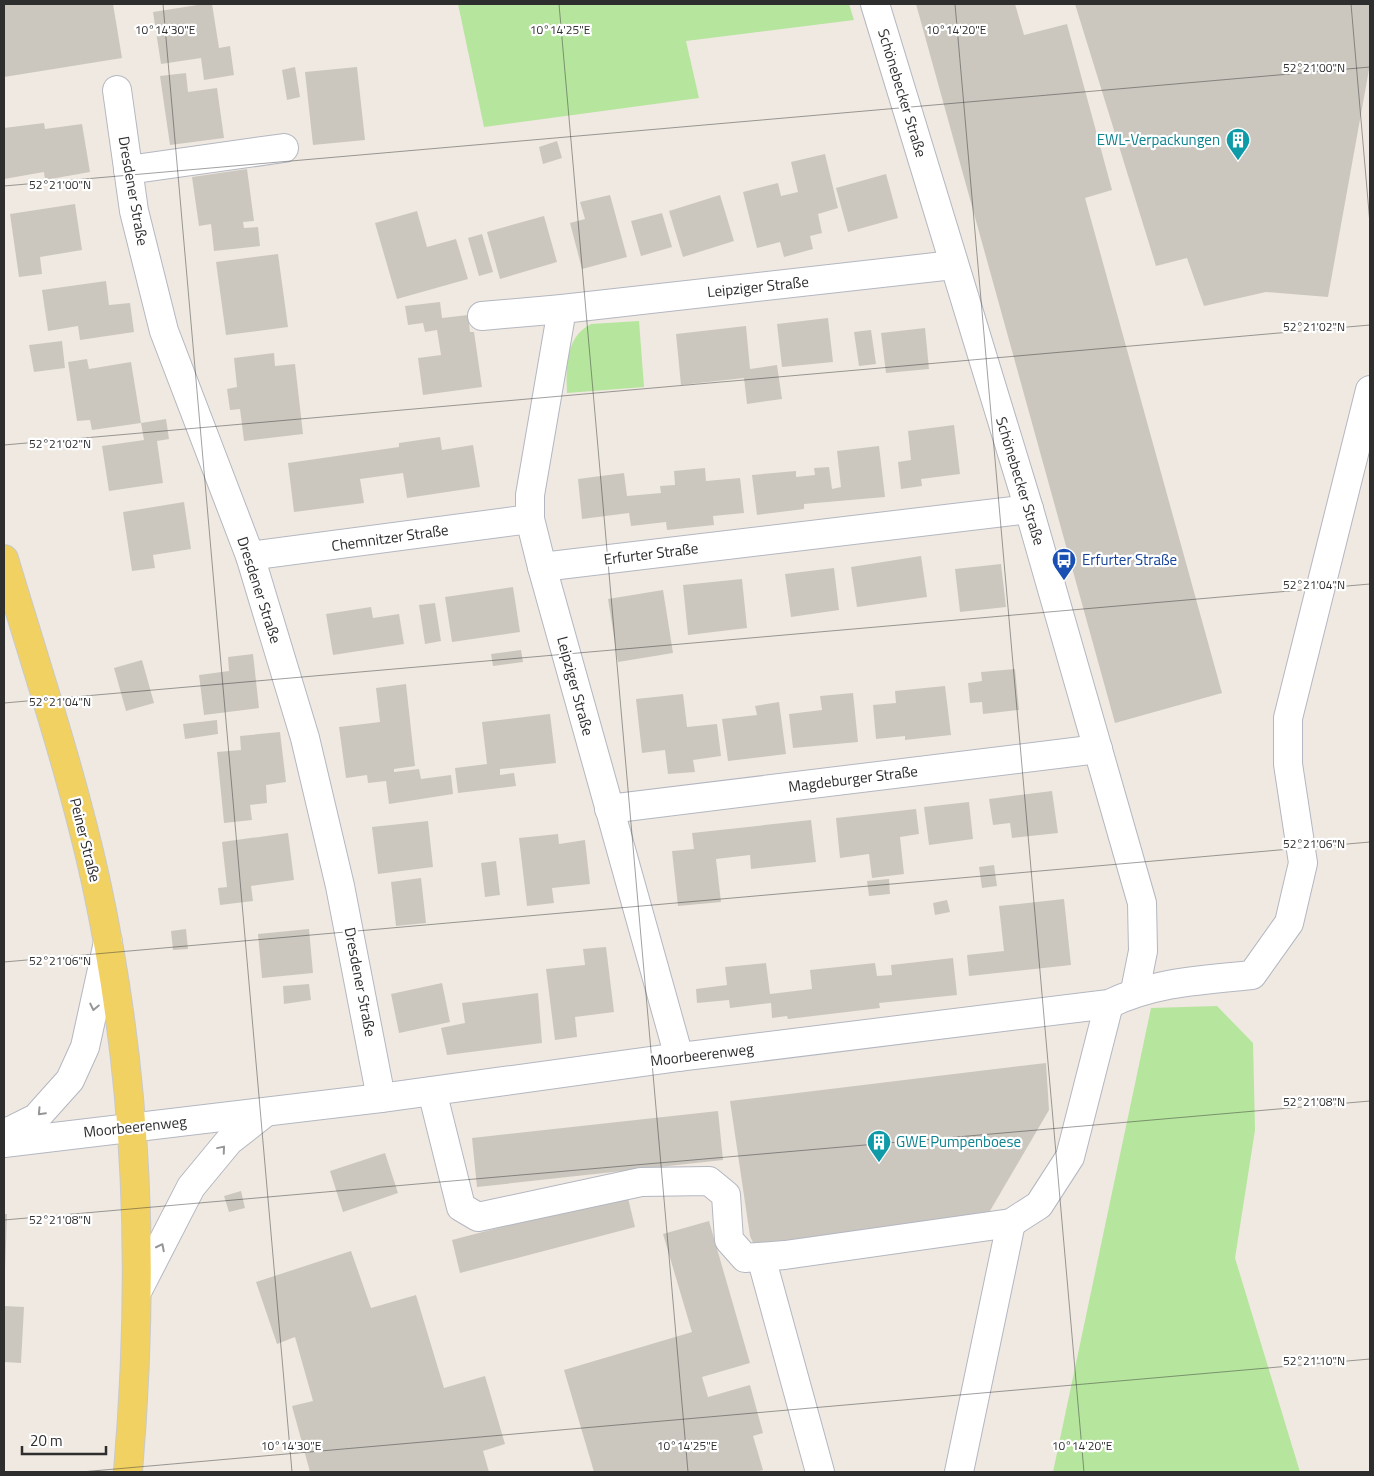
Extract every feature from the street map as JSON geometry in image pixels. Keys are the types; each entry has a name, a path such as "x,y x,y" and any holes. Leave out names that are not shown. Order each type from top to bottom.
{"main road":[{"name":"Peiner Straße","path":"4,559 79,812 108,942 120,1019 132,1128 138,1290 136,1377 128,1472"}],"street":[{"name":"Schönebecker Straße","path":"875,4 953,265 1029,509 1142,903 1143,951 1135,991"},
{"name":"Dresdener Straße","path":"117,90 134,212 164,331 250,556 305,738 340,886 381,1098"},
{"path":"128,170 284,148"},
{"name":"Leipziger Straße","path":"482,316 562,309 953,265"},
{"name":"Leipziger Straße","path":"562,309 530,495 530,519 679,1058"},
{"name":"Moorbeerenweg","path":"4,1143 381,1098 679,1058 1109,1004 1135,991 1198,979 1252,975 1289,923 1303,863 1288,764 1288,718 1370,390"},
{"name":"Erfurter Straße","path":"542,567 1029,509"},
{"name":"Chemnitzer Straße","path":"250,556 530,519"},
{"name":"Magdeburger Straße","path":"609,810 1098,748"},
{"path":"4,1134 36,1118 70,1080 85,1047 108,942"},
{"path":"432,1091 461,1207 478,1217 641,1182 709,1180 726,1195 730,1240 745,1258 761,1257 1011,1223 1039,1205 1070,1157 1109,1004"},
{"path":"138,1290 191,1187 229,1141 266,1112"},
{"path":"959,1472 1011,1223"},
{"path":"761,1257 820,1472"}],"green space":[{"path":"458,4 849,4 854,20 686,41 699,98 484,127"},
{"path":"639,321 644,387 567,393 569,354 576,337 582,330 591,324"},
{"path":"1217,1006 1253,1043 1255,1130 1235,1258 1300,1472 1053,1472 1151,1008"}],"building":[{"path":"4,4 113,4 122,58 4,77"},
{"path":"212,4 219,48 230,46 234,75 204,80 201,58 161,64 153,12"},
{"path":"916,4 1015,4 1024,35 1067,24 1112,190 1085,198 1222,693 1115,723"},
{"name":"EWL-Verpackungen","path":"1075,4 1370,4 1370,64 1328,297 1266,292 1204,306 1187,258 1156,266"},
{"path":"295,67 300,97 287,100 282,70"},
{"path":"357,67 365,140 313,145 305,72"},
{"path":"186,73 188,92 217,88 224,138 170,145 160,76"},
{"path":"44,123 45,129 82,124 90,172 45,180 44,172 4,179 4,128"},
{"path":"557,141 562,158 543,164 539,147"},
{"path":"825,154 838,208 818,214 822,233 810,236 813,249 784,257 780,242 757,248 743,192 778,183 781,196 798,192 791,162"},
{"path":"247,169 254,221 243,222 244,228 258,227 260,246 214,251 211,224 199,226 192,177"},
{"path":"886,174 898,218 848,232 836,188"},
{"path":"610,195 627,257 582,269 570,223 585,219 580,202"},
{"path":"720,195 734,241 683,257 669,211"},
{"path":"75,204 82,250 40,257 42,274 19,277 10,214"},
{"path":"417,211 427,247 456,239 468,279 397,299 375,223"},
{"path":"662,213 672,247 641,256 631,221"},
{"path":"544,216 557,262 500,279 487,232"},
{"path":"482,234 493,272 479,276 468,238"},
{"path":"278,254 288,327 226,335 216,262"},
{"path":"106,281 109,305 130,303 134,332 80,340 78,326 48,331 42,290"},
{"path":"440,302 442,318 468,315 470,332 474,332 482,387 423,395 418,358 441,355 437,330 425,332 423,323 408,325 405,306"},
{"path":"828,318 833,362 782,367 777,324"},
{"path":"746,326 750,369 777,365 782,399 747,404 744,378 681,385 676,334"},
{"path":"925,328 929,369 886,373 881,333"},
{"path":"871,330 876,364 859,366 854,332"},
{"path":"62,341 65,368 34,372 29,345"},
{"path":"274,353 275,366 295,364 303,434 244,441 240,409 230,410 227,389 237,387 234,358"},
{"path":"87,359 89,369 131,362 141,423 92,430 90,420 77,421 68,362"},
{"path":"166,419 169,439 157,441 163,483 109,491 102,446 144,440 141,423"},
{"path":"954,425 960,474 921,479 922,486 901,489 898,462 911,460 908,431"},
{"path":"440,437 442,450 473,445 480,487 407,498 403,473 360,479 364,503 294,512 288,463 399,447 399,443"},
{"path":"879,446 885,497 804,504 804,509 757,515 752,475 796,471 796,477 815,475 814,468 829,467 832,489 841,487 837,451"},
{"path":"705,468 706,481 740,478 744,513 713,516 714,525 667,530 666,522 631,526 629,513 582,519 578,479 624,473 627,496 661,493 660,486 675,485 674,471"},
{"path":"184,502 191,549 153,555 155,568 132,571 123,512"},
{"path":"921,556 927,597 857,607 851,567"},
{"path":"1001,564 1006,607 960,612 955,569"},
{"path":"834,568 839,610 791,617 785,574"},
{"path":"742,579 747,628 688,635 683,585"},
{"path":"513,587 520,632 452,642 445,597"},
{"path":"663,590 673,653 618,662 608,599"},
{"path":"435,603 441,641 425,644 419,605"},
{"path":"371,607 373,618 399,614 404,644 333,655 326,614"},
{"path":"521,650 523,662 493,666 491,654"},
{"path":"253,654 259,708 204,715 199,675 229,671 228,657"},
{"path":"142,660 154,703 126,711 114,668"},
{"path":"1015,669 1019,710 983,714 982,702 970,703 968,683 982,681 981,672"},
{"path":"406,684 415,766 394,769 394,772 419,769 421,779 451,775 453,794 389,804 386,781 368,783 367,775 346,778 339,727 380,722 376,688"},
{"path":"945,686 951,735 905,740 905,736 876,739 873,705 896,703 895,691"},
{"path":"853,693 858,742 793,748 789,714 822,710 820,696"},
{"path":"683,694 687,727 717,724 721,756 693,760 695,772 668,774 665,750 642,753 636,699"},
{"path":"779,702 786,754 728,761 722,719 757,715 755,706"},
{"path":"550,714 556,763 500,769 500,775 514,773 516,786 458,793 455,768 487,764 482,722"},
{"path":"217,720 218,734 185,739 183,724"},
{"path":"280,732 286,782 266,785 267,803 250,805 252,820 224,823 217,752 241,750 240,736"},
{"path":"1052,791 1058,833 1012,838 1010,823 993,825 989,799"},
{"path":"969,802 973,839 929,845 924,807"},
{"path":"916,809 919,834 900,837 904,874 872,878 869,854 840,858 836,818"},
{"path":"811,820 816,862 751,869 750,855 716,859 721,902 678,906 672,851 694,849 692,833"},
{"path":"428,821 433,867 378,874 372,827"},
{"path":"288,833 294,880 251,886 253,901 220,905 218,888 227,887 222,842"},
{"path":"558,834 559,844 585,840 590,884 552,888 554,903 527,906 519,838"},
{"path":"496,861 500,895 485,897 481,863"},
{"path":"994,865 997,886 982,888 979,867"},
{"path":"421,878 426,923 396,926 391,882"},
{"path":"889,879 890,894 869,896 867,881"},
{"path":"1064,899 1071,965 969,976 967,955 1004,951 999,906"},
{"path":"947,900 950,912 935,915 933,903"},
{"path":"186,929 188,949 173,950 171,931"},
{"path":"309,929 313,973 262,978 258,934"},
{"path":"606,947 614,1012 575,1017 577,1037 555,1040 546,969 585,965 583,949"},
{"path":"953,958 957,995 879,1003 880,1008 788,1019 787,1016 772,1018 771,1003 730,1008 729,1000 697,1003 696,989 727,985 725,967 766,963 770,994 812,989 810,970 875,963 877,976 892,975 891,965"},
{"path":"442,983 450,1022 399,1033 391,994"},
{"path":"309,984 311,1000 284,1004 283,986"},
{"path":"538,993 542,1043 447,1055 441,1028 465,1023 462,1003"},
{"name":"GWE Pumpenboese","path":"1046,1063 1049,1110 987,1216 754,1245 750,1236 730,1101"},
{"path":"718,1111 723,1160 477,1187 472,1138"},
{"path":"385,1153 398,1193 343,1212 330,1171"},
{"path":"241,1191 245,1208 229,1212 224,1196"},
{"path":"627,1194 635,1227 460,1273 452,1240"},
{"path":"4,1214 7,1214 5,1271 4,1271"},
{"path":"709,1221 750,1363 702,1377 708,1397 750,1385 763,1433 753,1436 763,1470 755,1472 594,1472 564,1370 692,1332 663,1234"},
{"path":"351,1251 371,1308 416,1295 444,1388 485,1376 505,1444 483,1451 489,1472 310,1472 292,1406 313,1401 295,1337 277,1344 256,1282"},
{"path":"4,1306 24,1307 21,1363 4,1362"}],"place":[{"name":"EWL-Verpackungen","path":"1238,161"},
{"name":"Erfurter Straße","path":"1064,581"},
{"name":"GWE Pumpenboese","path":"879,1163"}]}
